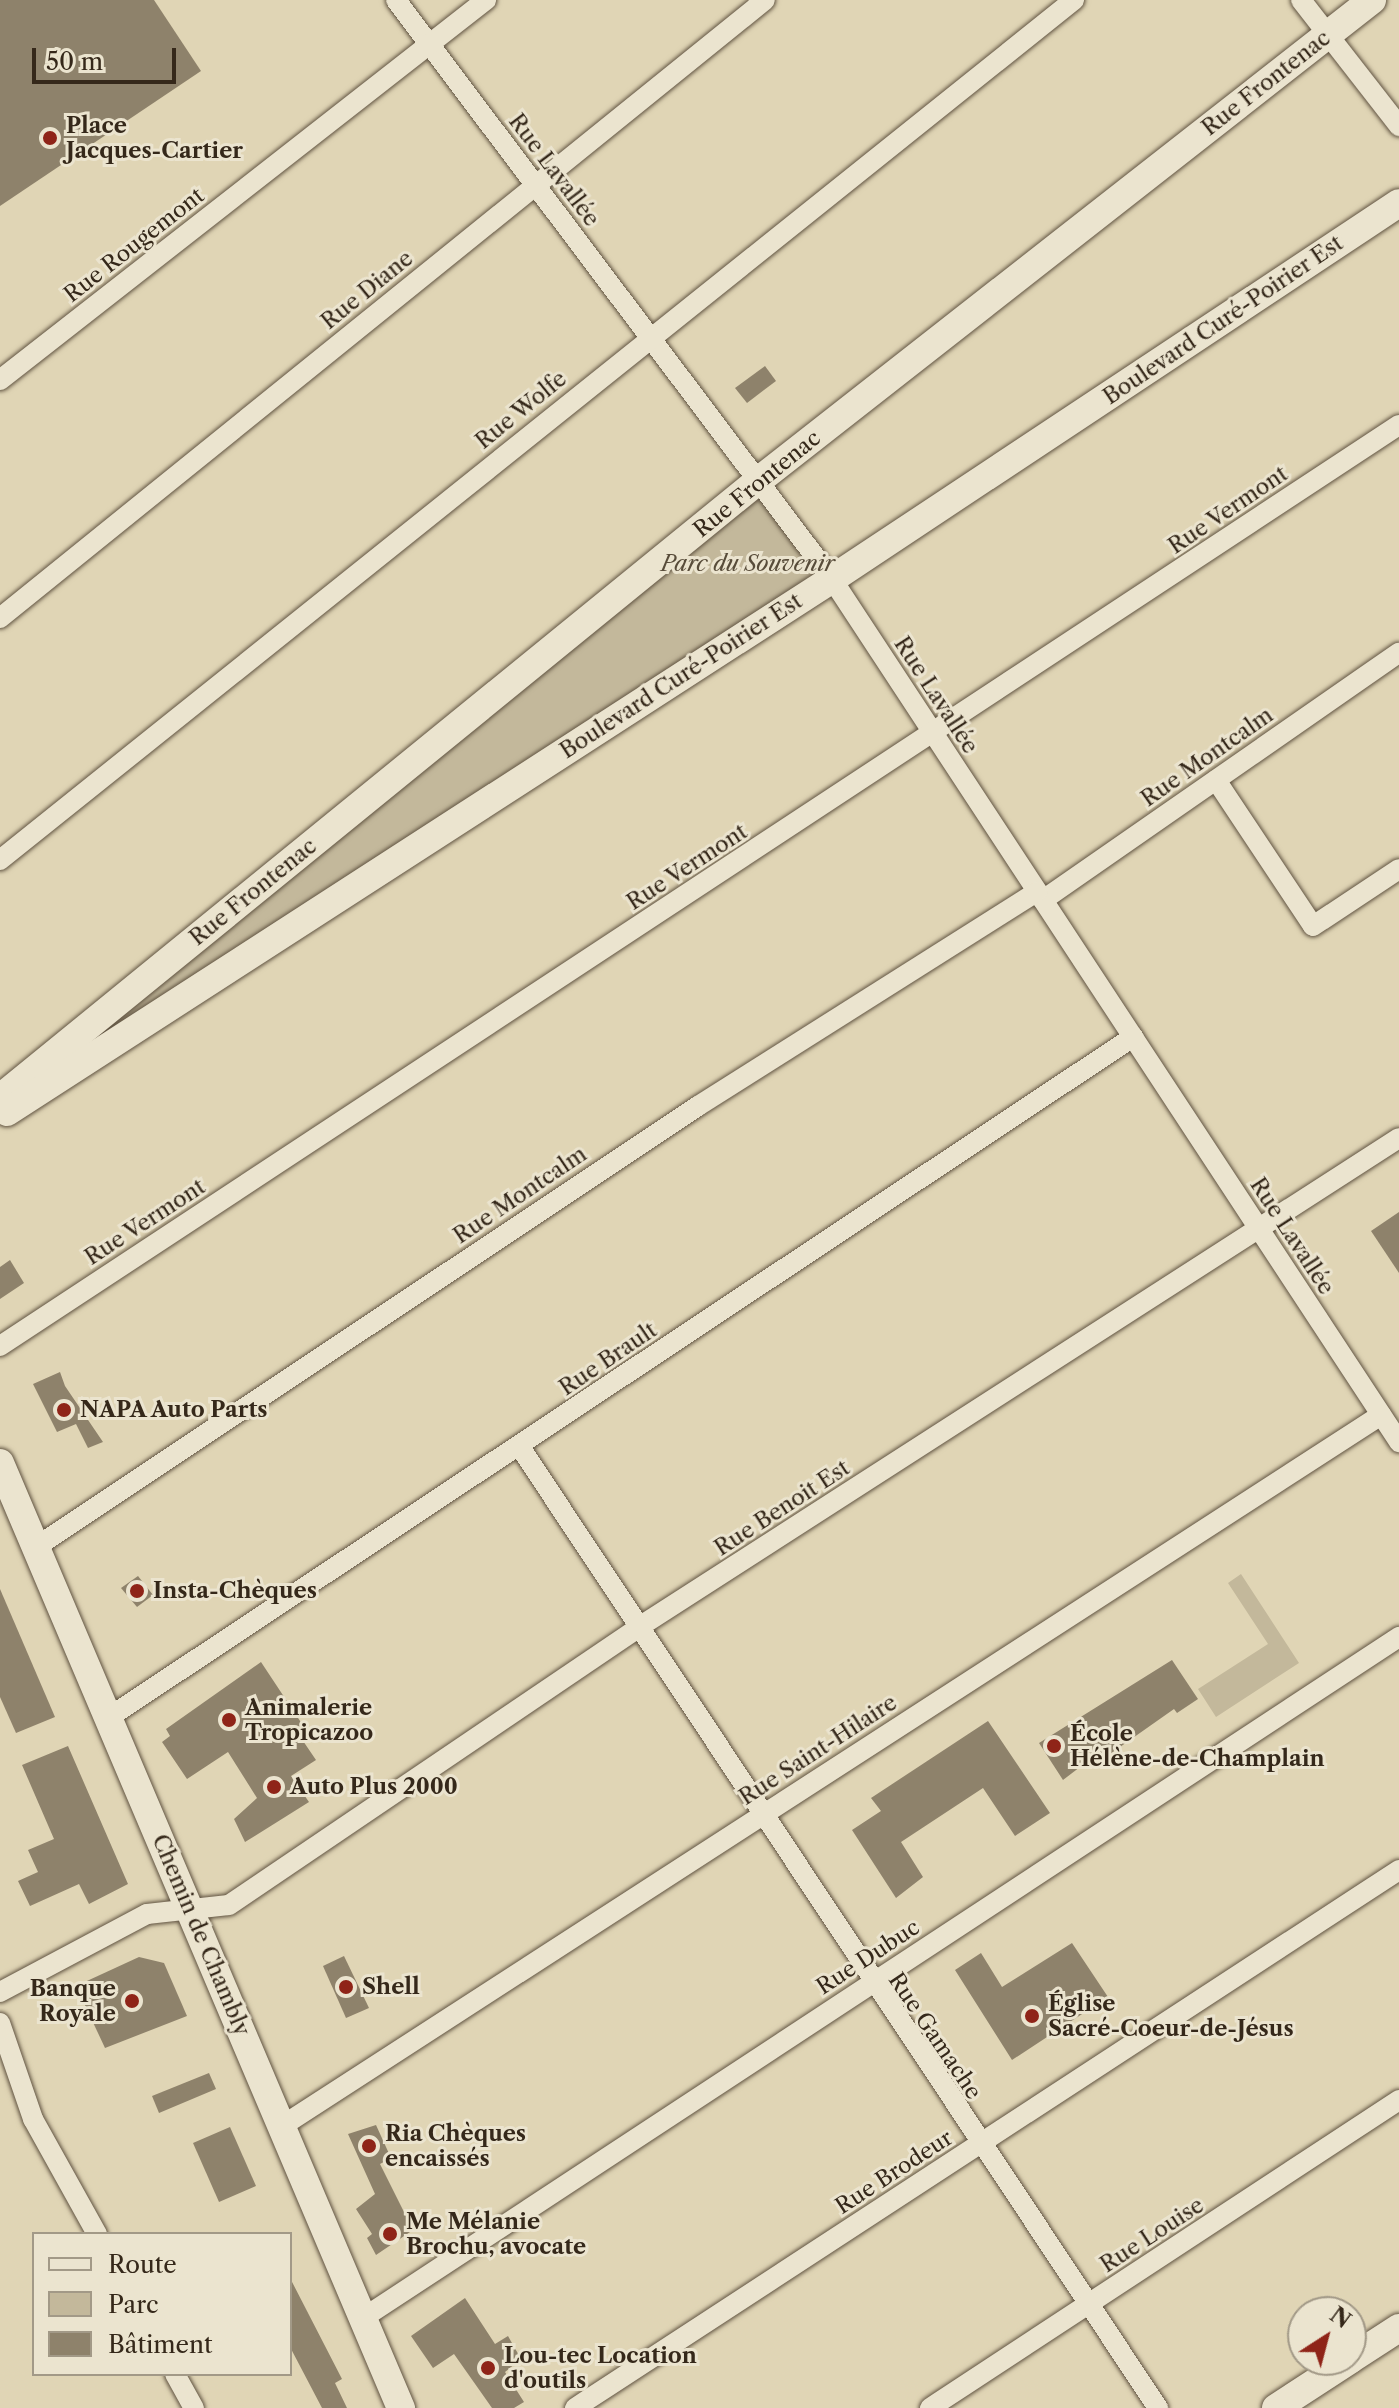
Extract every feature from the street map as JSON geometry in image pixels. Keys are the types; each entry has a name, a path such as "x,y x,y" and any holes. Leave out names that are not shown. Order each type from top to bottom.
{"main road":[{"name":"Rue Frontenac","path":"0,1098 758,481 1372,0"},
{"name":"Boulevard Curé-Poirier Est","path":"0,1117 832,579 1399,203"},
{"name":"Chemin de Chambly","path":"0,1463 401,2408"},
{"path":"1367,2349 1399,2328"},
{"path":"1276,2408 1325,2376"}],"street":[{"name":"Rue Lavallée","path":"396,0 832,579 1399,1442"},
{"name":"Rue Rougemont","path":"0,380 486,0"},
{"name":"Rue Diane","path":"0,618 765,0"},
{"name":"Rue Wolfe","path":"0,860 1074,0"},
{"path":"1301,0 1399,126"},
{"name":"Rue Vermont","path":"0,1346 934,734 1399,425"},
{"name":"Rue Montcalm","path":"36,1547 698,1106 1040,896 1216,780 1399,653"},
{"path":"1216,780 1313,926 1399,869"},
{"name":"Rue Brault","path":"108,1718 1133,1037"},
{"name":"Rue Benoit Est","path":"0,1992 147,1914 229,1905 636,1629 1399,1138"},
{"name":"Rue Saint-Hilaire","path":"282,2126 1381,1415"},
{"name":"Rue Gamache","path":"520,1447 760,1816 1158,2408"},
{"name":"Rue Dubuc","path":"363,2318 1399,1637"},
{"name":"Rue Brodeur","path":"575,2408 1399,1870"},
{"path":"0,2023 33,2119 96,2232"},
{"name":"Rue Louise","path":"930,2408 1399,2100"},
{"path":"176,2376 194,2408"}],"green space":[{"name":"Parc du Souvenir","path":"758,481 832,579 0,1117"},
{"path":"1241,1574 1299,1663 1216,1717 1198,1689 1268,1644 1228,1583"}],"building":[{"name":"Place Jacques-Cartier","path":"0,0 154,0 201,71 0,206"},
{"path":"765,366 776,381 747,403 735,388"},
{"path":"1399,1212 1399,1273 1371,1231"},
{"path":"10,1260 24,1283 0,1299 0,1267"},
{"name":"NAPA Auto Parts","path":"60,1372 65,1386 103,1442 88,1448 76,1424 57,1432 33,1384"},
{"name":"Insta-Chèques","path":"138,1576 153,1595 137,1607 121,1588"},
{"path":"0,1589 55,1717 16,1733 0,1697"},
{"path":"1172,1660 1198,1699 1177,1713 1174,1709 1093,1766 1080,1767 1063,1780 1039,1743"},
{"path":"261,1662 306,1730 299,1735 316,1760 291,1776 309,1802 245,1842 234,1819 257,1798 228,1752 187,1779 162,1742 170,1736 166,1729"},
{"name":"École Hélène-de-Champlain","path":"988,1721 1050,1813 1015,1836 983,1788 901,1842 923,1877 896,1898 852,1830 881,1811 871,1798"},
{"path":"68,1746 128,1884 89,1904 79,1884 30,1906 18,1881 38,1872 28,1850 54,1839 22,1765"},
{"name":"Église Sacré-Coeur-de-Jésus","path":"1072,1943 1108,1997 1012,2060 955,1970 981,1953 1002,1987"},
{"name":"Shell","path":"344,1956 369,2008 346,2018 323,1966"},
{"name":"Banque Royale","path":"139,1957 164,1963 187,2016 105,2048 76,1986"},
{"path":"209,2073 216,2089 159,2113 152,2096"},
{"path":"376,2125 391,2158 380,2164 413,2230 376,2255 367,2238 372,2234 356,2209 375,2194 348,2134"},
{"path":"230,2127 256,2186 219,2202 193,2143"},
{"path":"292,2282 342,2379 335,2383 347,2408 322,2408 292,2351"},
{"path":"465,2298 495,2344 508,2336 521,2359 505,2372 524,2402 514,2408 492,2408 454,2354 433,2368 411,2336"}],"place":[{"name":"Place Jacques-Cartier","path":"50,138"},
{"name":"NAPA Auto Parts","path":"64,1410"},
{"name":"Insta-Chèques","path":"137,1591"},
{"name":"Animalerie Tropicazoo","path":"229,1720"},
{"name":"École Hélène-de-Champlain","path":"1054,1746"},
{"name":"Auto Plus 2000","path":"274,1787"},
{"name":"Shell","path":"346,1987"},
{"name":"Banque Royale","path":"132,2001"},
{"name":"Église Sacré-Coeur-de-Jésus","path":"1032,2016"},
{"name":"Ria Chèques encaissés","path":"369,2146"},
{"name":"Me Mélanie Brochu, avocate","path":"390,2234"},
{"name":"Lou-tec Location d'outils","path":"488,2368"}]}
